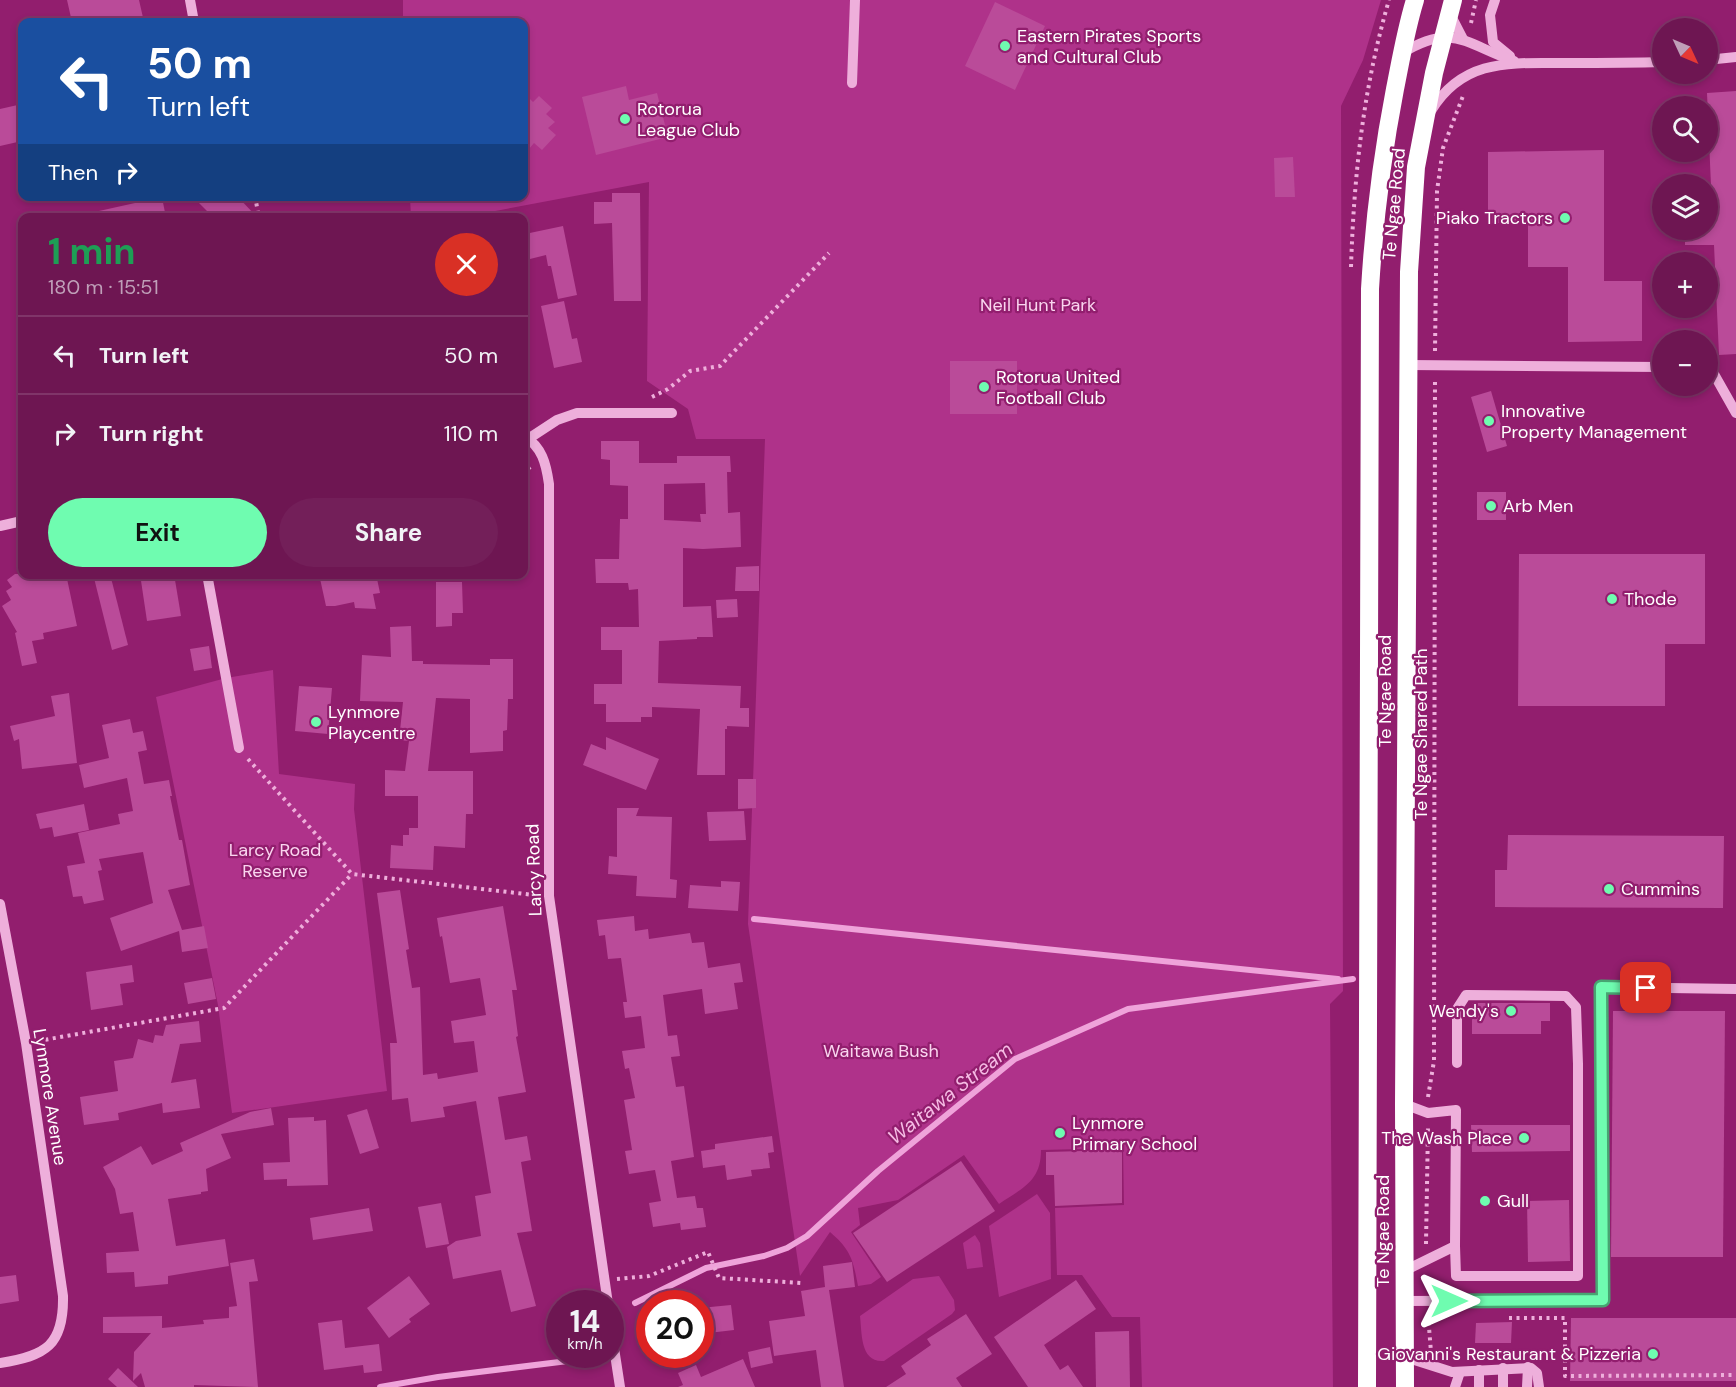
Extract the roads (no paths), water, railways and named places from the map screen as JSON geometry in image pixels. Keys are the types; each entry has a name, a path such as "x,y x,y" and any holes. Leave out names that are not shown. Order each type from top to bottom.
{"highway":[{"name":"Te Ngae Road","path":"1367,1387 1370,289 1374,218 1380,172 1402,54 1415,0"},
{"name":"Te Ngae Road","path":"1405,1387 1404,1104 1409,272 1416,167 1442,37 1451,6"}],"street":[{"path":"190,0 193,18"},
{"path":"852,82 855,0"},
{"path":"1495,0 1490,15 1493,42 1517,62"},
{"path":"1451,6 1466,35 1490,53 1517,62"},
{"path":"1402,54 1427,40 1466,35"},
{"path":"1718,59 1736,57"},
{"path":"1425,122 1440,96 1464,77 1489,67 1517,62 1652,62"},
{"path":"1408,365 1652,367"},
{"path":"1718,381 1736,413"},
{"path":"528,436 557,420 577,413 672,413"},
{"name":"Larcy Road","path":"528,439 543,456 550,489 549,897 606,1290"},
{"path":"0,526 18,522"},
{"path":"208,579 239,748"},
{"name":"Lynmore Avenue","path":"0,904 26,1042 63,1296 63,1316 56,1338 45,1350 35,1355 0,1363"},
{"path":"1404,1301 1603,1300 1601,987 1736,989"},
{"path":"1404,1104 1428,1113 1456,1110 1456,1275 1578,1276 1576,1007 1566,996 1466,995 1457,1009 1457,1063"},
{"path":"1404,1271 1455,1246"},
{"path":"1405,1357 1444,1371 1528,1367 1537,1373 1539,1387"},
{"path":"1527,1387 1528,1367"},
{"path":"617,1368 620,1387"},
{"path":"1503,1368 1503,1387"},
{"path":"1479,1370 1479,1387"},
{"path":"1455,1387 1460,1372"},
{"path":"1460,1372 1460,1387"}],"waterway":[{"path":"754,919 1338,979"},
{"name":"Waitawa Stream","path":"635,1303 706,1268 764,1256 787,1248 807,1236 878,1171 1015,1059 1128,1009 1353,979"},
{"name":"Waitawa Stream","path":"380,1387 438,1377 546,1364"}],"place":[{"name":"Eastern Pirates Sports and Cultural Club","path":"1005,46"},
{"name":"Rotorua League Club","path":"625,119"},
{"name":"Piako Tractors","path":"1565,218"},
{"name":"Rotorua United Football Club","path":"984,387"},
{"name":"Innovative Property Management","path":"1489,421"},
{"name":"Arb Men","path":"1491,506"},
{"name":"Thode","path":"1612,599"},
{"name":"Lynmore Playcentre","path":"316,722"},
{"name":"Cummins","path":"1609,889"},
{"name":"Wendy's","path":"1511,1011"},
{"name":"Lynmore Primary School","path":"1060,1133"},
{"name":"The Wash Place","path":"1524,1138"},
{"name":"Gull","path":"1485,1201"},
{"name":"Giovanni's Restaurant & Pizzeria","path":"1653,1354"}],"park label":[{"name":"Neil Hunt Park","path":"1038,305"},
{"name":"Larcy Road Reserve","path":"275,860"},
{"name":"Waitawa Bush","path":"881,1051"}]}
